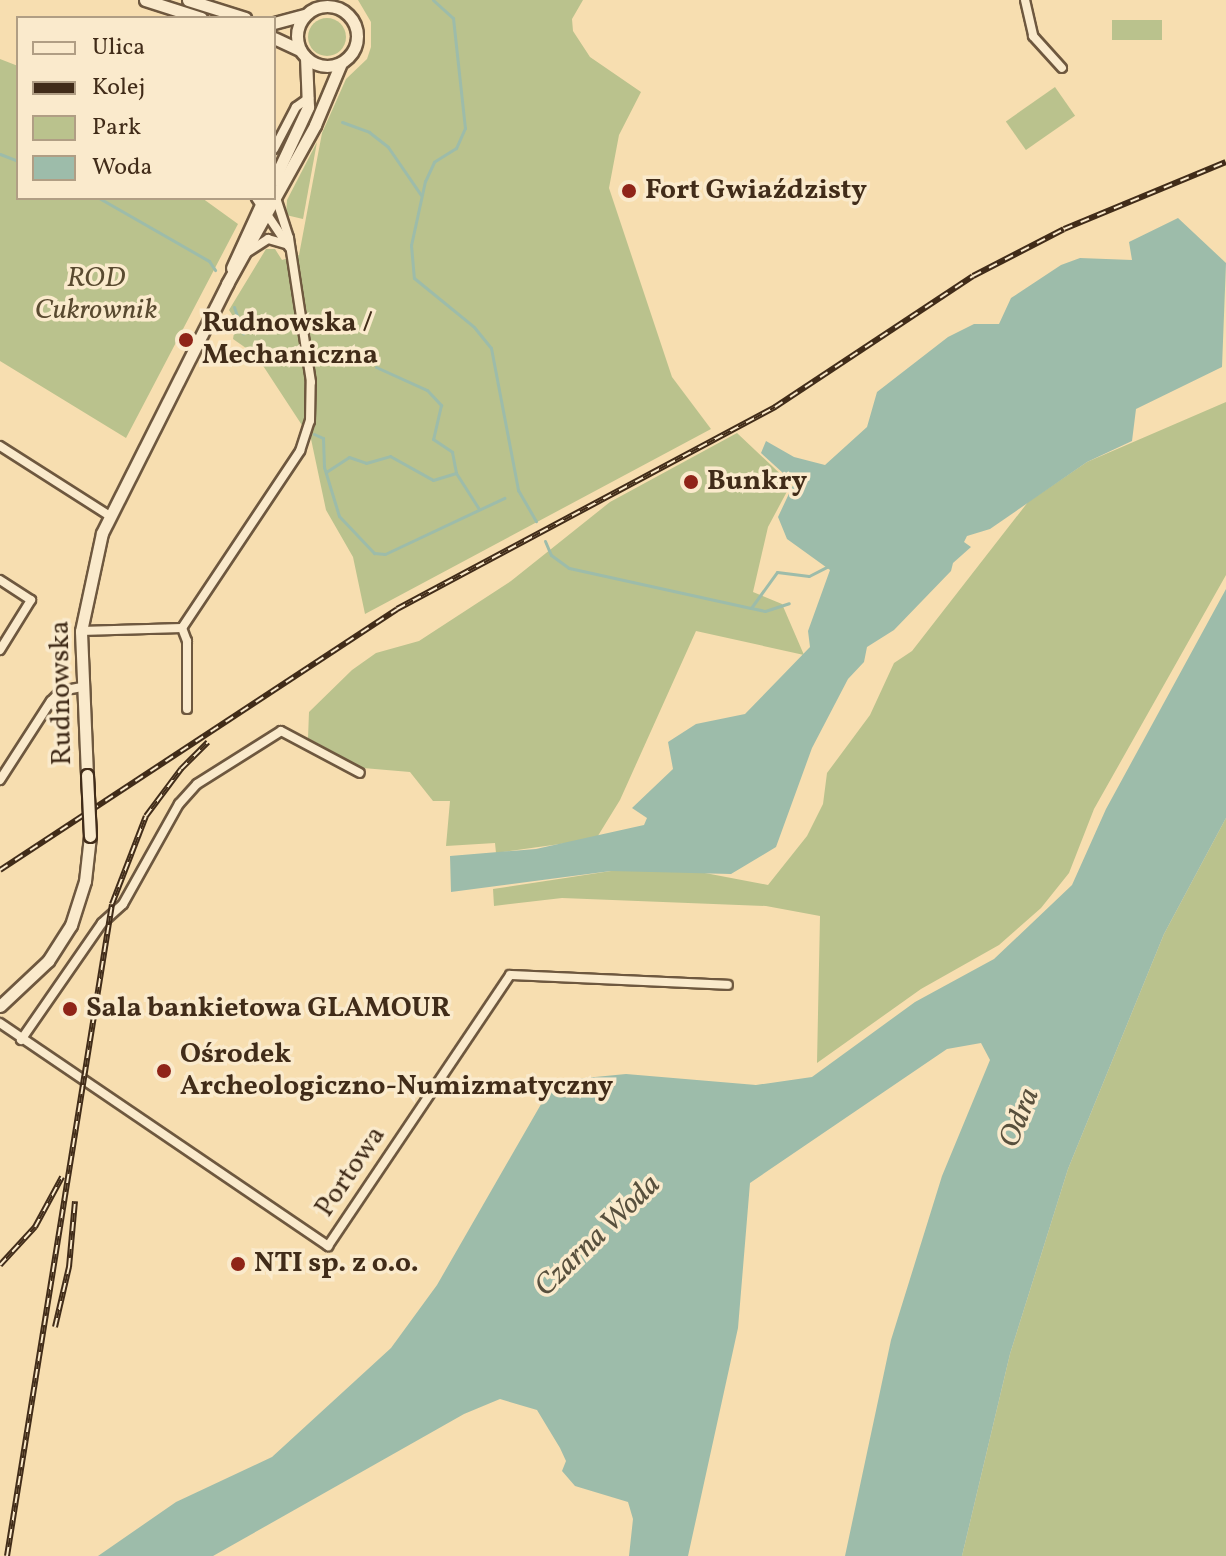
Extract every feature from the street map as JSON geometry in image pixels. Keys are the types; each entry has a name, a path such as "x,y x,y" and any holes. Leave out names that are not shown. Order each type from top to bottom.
{"main road":[{"path":"145,0 195,16"},
{"path":"188,0 239,16"},
{"path":"276,39 325,66 341,63 353,52 357,36 341,0"},
{"path":"276,22 313,8 330,6 346,13"},
{"path":"276,175 309,98 297,31 313,8"},
{"name":"Rudnowska","path":"276,182 341,63"},
{"name":"Rudnowska","path":"227,284 247,253 264,204"},
{"name":"Rudnowska","path":"0,1006 48,961 71,925 85,881 90,836 81,631 93,560 110,516 264,204"}],"street":[{"path":"1025,0 1033,36 1062,68"},
{"path":"276,145 296,107 309,98"},
{"path":"264,204 290,250"},
{"path":"182,628 293,465 310,421 311,382 290,250 264,204"},
{"path":"247,253 273,239 290,250"},
{"path":"0,446 110,516"},
{"path":"0,580 31,600 0,650"},
{"path":"81,631 182,628"},
{"path":"182,628 187,641 187,709"},
{"path":"0,780 51,701 61,691 82,687"},
{"path":"21,1040 102,923 129,895 179,804 197,784 281,731 360,773"},
{"name":"Portowa","path":"0,1023 328,1246 510,975 728,985"}],"green space":[{"path":"358,0 583,0 572,19 573,31 590,57 641,92 619,135 609,188 672,377 711,429 365,614 353,557 326,510 311,439 256,355 233,339 236,321 229,310 266,249 275,249 282,260 299,255 322,133 346,79 367,59 371,47 371,22"},
{"path":"327,18 341,23 346,37 341,51 327,56 313,51 308,37 313,23"},
{"path":"1112,20 1162,20 1162,40 1112,40"},
{"name":"ROD Cukrownik","path":"0,59 16,65 16,200 205,200 238,224 126,438 0,361"},
{"path":"1055,87 1075,116 1026,150 1006,121"},
{"path":"317,142 303,219 286,215 287,200"},
{"path":"1226,402 1226,575 1094,809 1069,873 1041,908 999,945 921,989 817,1063 820,916 766,906 562,898 494,906 493,889 611,871 684,869 768,885 807,836 823,804 827,773 870,715 894,663 912,651 1028,502 1087,462"},
{"path":"737,433 791,484 768,527 753,592 782,604 804,655 696,631 620,800 596,839 496,853 495,843 446,846 450,801 433,801 410,772 363,768 308,738 309,712 352,670 376,653 419,641 511,581 610,502"},
{"path":"1226,818 1226,1556 962,1556 1010,1354 1068,1169 1164,934"}],"water":[{"path":"1178,218 1226,263 1222,367 1136,409 1132,441 1087,462 990,529 967,536 964,542 971,547 953,563 951,571 894,630 867,647 864,662 848,679 812,748 776,847 731,874 611,871 451,892 450,856 536,849 644,825 647,818 632,808 673,769 668,742 696,724 745,714 810,647 808,631 830,570 787,539 778,517 794,483 761,453 766,441 794,457 825,465 867,427 877,392 948,337 974,324 999,324 1011,298 1061,265 1080,258 1132,260 1129,242"},
{"path":"1226,589 1226,818 1164,934 1068,1169 1010,1354 962,1556 845,1556 891,1340 942,1176 990,1060 981,1043 947,1049 750,1183 738,1328 688,1556 629,1556 633,1519 628,1502 575,1486 562,1471 566,1461 537,1410 500,1399 464,1414 213,1556 98,1556 176,1502 272,1457 391,1348 437,1285 544,1099 564,1080 626,1074 756,1085 812,1077 915,1002 994,959 1072,885 1106,809"}],"waterway":[{"path":"433,0 453,18 465,128 456,148 434,162 425,181 411,245 414,278 474,327 491,348 518,490 536,521"},
{"path":"342,122 369,132 388,147 421,195"},
{"path":"0,154 16,160"},
{"path":"102,200 209,261 215,270"},
{"path":"234,307 243,333"},
{"path":"376,367 427,390 441,405 433,439 452,452 456,473"},
{"path":"314,434 323,438 324,467 339,516 374,553 385,554 504,498"},
{"path":"326,472 349,457 366,463 390,456 433,480 456,473 479,509"},
{"path":"545,541 551,555 569,568 751,608 777,572 809,576 827,567"},
{"path":"751,608 765,611 789,603"}],"railway":[{"path":"0,870 397,609 775,407 973,276 1064,229 1226,162"},
{"path":"7,1556 112,904 146,816 181,769 208,742"},
{"path":"0,1265 35,1227 62,1177"},
{"path":"55,1327 69,1267 75,1201"}],"place":[{"name":"Fort Gwiaździsty","path":"629,191"},
{"name":"Rudnowska / Mechaniczna","path":"186,340"},
{"name":"Bunkry","path":"691,482"},
{"name":"Sala bankietowa GLAMOUR","path":"70,1009"},
{"name":"Ośrodek Archeologiczno-Numizmatyczny","path":"164,1071"},
{"name":"NTI sp. z o.o.","path":"238,1264"}],"water label":[{"name":"Odra","path":"1020,1118"},
{"name":"Czarna Woda","path":"598,1236"}]}
